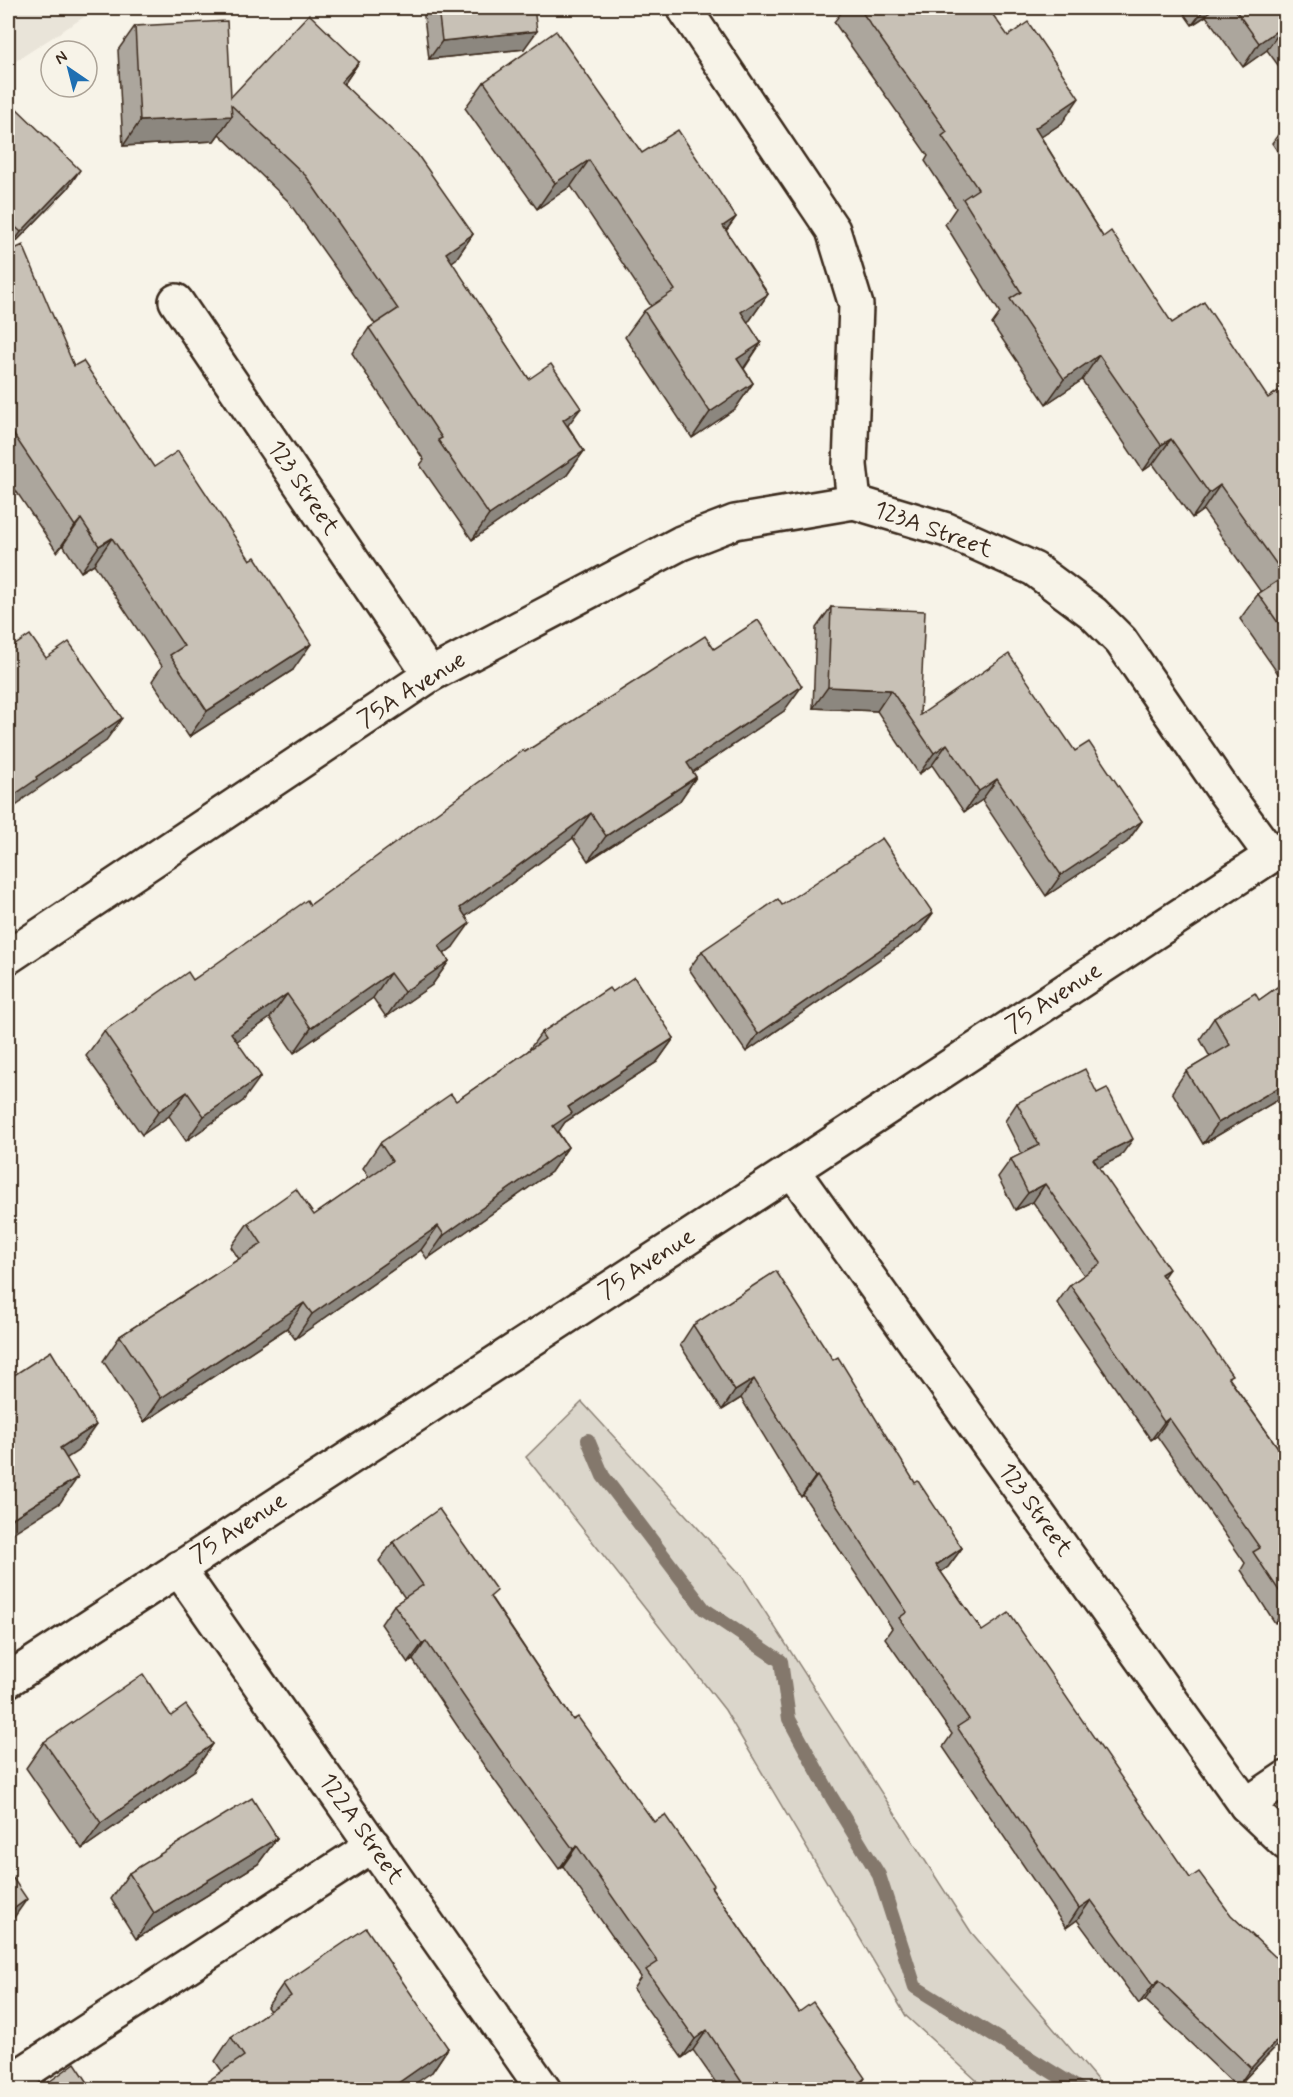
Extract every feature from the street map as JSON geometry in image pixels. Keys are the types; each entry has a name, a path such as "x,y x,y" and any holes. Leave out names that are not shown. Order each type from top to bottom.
{"street":[{"name":"123A Street","path":"684,8 833,230 856,305 850,465 854,502 947,530 1034,569 1093,613 1120,641 1224,791 1278,851"},
{"name":"123 Street","path":"176,301 430,675"},
{"name":"75A Avenue","path":"8,957 430,675 681,543 735,522 854,502"},
{"name":"75 Avenue","path":"8,1680 1278,851"},
{"name":"123 Street","path":"792,1170 1246,1805 1286,1843"},
{"name":"122A Street","path":"178,1568 544,2090"},
{"path":"1246,1805 1286,1778"},
{"path":"8,2083 373,1845"}],"shaded area":[{"path":"8,8 98,8 50,39 39,39 39,46 8,66"},
{"path":"582,1402 742,1576 971,1932 1105,2089 986,2089 906,2016 725,1710 526,1457"}],"building":[{"path":"438,8 534,8 537,31 442,41"},
{"path":"859,8 988,8 1008,36 1028,22 1079,98 1035,128 1103,237 1111,231 1172,323 1204,302 1268,398 1286,386 1286,634 1258,594 1285,576 1220,485 1209,493 1171,439 1161,445 1099,355 1064,379 1010,299 1021,292 963,199 978,189 942,136 947,132"},
{"path":"1234,8 1286,8 1286,28 1284,26 1259,43"},
{"path":"309,14 359,62 341,82 417,154 473,234 446,253 529,379 551,364 581,408 563,420 584,451 489,515 438,440 442,438 369,328 398,309 306,176 231,105 232,116 140,121 135,26 227,21 231,97"},
{"path":"556,31 642,153 678,130 736,217 723,226 768,294 741,312 761,343 737,359 753,383 710,412 644,311 675,290 589,160 555,183 484,82"},
{"path":"11,103 80,170 21,232 8,220 8,107"},
{"path":"23,245 74,366 83,361 154,467 178,451 250,560 255,557 311,644 207,711 170,655 184,646 112,538 99,546 81,519 75,526 8,426 8,252"},
{"path":"831,607 925,611 920,715 1009,654 1075,751 1089,742 1142,821 1061,875 997,779 979,791 947,744 934,753 891,690 828,687"},
{"path":"758,620 802,686 687,763 696,777 606,836 591,813 460,908 470,923 439,946 449,961 404,992 390,973 311,1028 287,994 231,1033 261,1076 204,1116 187,1092 159,1111 104,1031 188,972 193,980 307,900 310,905 523,750 525,752 705,636 714,649"},
{"path":"30,635 46,658 69,642 122,718 8,799 8,650"},
{"path":"882,838 933,913 758,1034 702,951 778,899 782,905"},
{"path":"634,977 674,1038 568,1107 572,1113 553,1126 568,1147 444,1235 438,1226 312,1314 304,1303 161,1398 120,1336 262,1244 248,1223 296,1189 314,1215 392,1161 380,1143 451,1094 456,1101 545,1039 541,1033 609,988 612,992"},
{"path":"1286,981 1286,1083 1218,1123 1186,1071 1230,1045 1214,1018 1255,993 1259,1000"},
{"path":"1085,1069 1097,1093 1107,1088 1133,1139 1093,1159 1169,1269 1161,1274 1232,1375 1228,1377 1286,1459 1286,1601 1253,1552 1260,1548 1169,1418 1164,1422 1070,1285 1101,1263 1045,1184 1028,1193 1011,1159 1039,1145 1017,1103"},
{"path":"776,1271 833,1360 838,1357 915,1483 918,1481 962,1548 936,1565 982,1631 1009,1613 1190,1878 1199,1872 1231,1915 1286,1967 1286,2031 1251,2068 1159,1980 1153,1985 1091,1900 1079,1908 957,1727 969,1719 899,1618 907,1612 817,1476 815,1477 754,1379 735,1391 693,1325"},
{"path":"51,1351 96,1425 60,1448 78,1477 8,1521 8,1379"},
{"path":"439,1509 497,1591 490,1597 573,1720 578,1717 654,1822 665,1815 714,1885 711,1887 799,2012 813,2002 865,2078 857,2084 861,2090 747,2090 707,2030 695,2039 646,1970 658,1962 577,1846 573,1849 499,1748 426,1641 422,1644 394,1605 423,1585 393,1542"},
{"path":"143,1674 171,1716 186,1705 213,1744 101,1823 44,1742"},
{"path":"252,1798 277,1838 154,1913 129,1873"},
{"path":"8,1871 27,1899 8,1913"},
{"path":"366,1928 448,2048 388,2090 195,2090 244,2056 231,2037 291,1996 283,1984"},
{"path":"75,2063 93,2090 38,2090"}],"waterway":[{"path":"588,1440 603,1476 704,1609 781,1661 789,1719 832,1798 879,1875 915,1987 1081,2090"}]}
